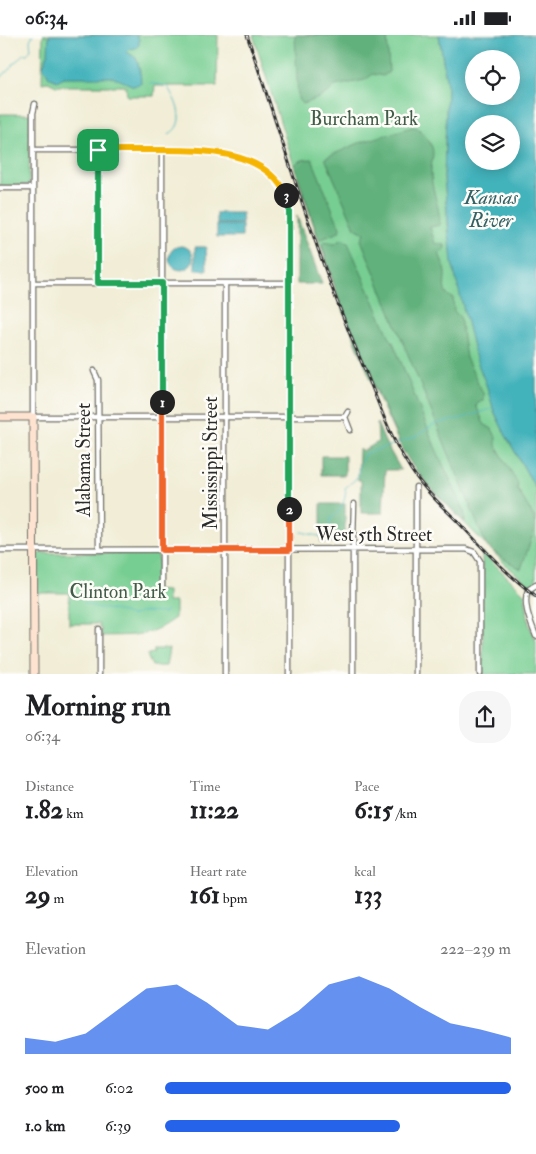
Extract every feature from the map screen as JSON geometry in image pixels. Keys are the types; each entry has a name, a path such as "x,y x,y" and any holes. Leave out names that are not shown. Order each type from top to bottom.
{"street":[{"path":"34,104 34,674"},
{"path":"33,150 201,150 221,153 258,166 275,177 284,192 289,207 289,674"},
{"path":"98,150 98,283"},
{"path":"162,150 162,590"},
{"path":"0,189 33,189"},
{"path":"33,283 289,283"},
{"name":"Mississippi Street","path":"225,283 226,674"},
{"name":"Alabama Street","path":"94,371 98,380 99,550"},
{"path":"0,417 289,417 347,415 350,430"},
{"path":"416,487 416,674"},
{"path":"353,674 354,504"},
{"name":"West 5th Street","path":"0,550 466,549 477,554 480,561 480,674"},
{"path":"536,585 528,590 526,597 527,610 536,636"},
{"path":"99,629 99,674"}],"green space":[{"path":"43,35 218,35 217,86 155,86 154,96 127,96 126,86 56,86 48,82 42,83"},
{"name":"Burcham Park","path":"253,35 439,35 447,85 444,178 449,235 494,411 536,489 536,591 506,565 436,494 414,468 402,449 358,348 320,245"},
{"path":"295,35 387,35 389,72 383,76 373,74 365,80 335,86 319,98 302,104 298,99"},
{"path":"0,114 30,114 29,185 0,186"},
{"path":"412,127 418,128 428,139 433,150 431,174 440,225 430,227 435,243 445,245 445,251 439,253 445,273 445,291 453,298 454,311 460,317 466,358 483,393 483,400 476,405 484,424 492,429 496,437 496,445 535,519 535,528 521,569 487,547 361,240 364,233 355,228 325,158 359,143"},
{"path":"312,159 340,228 339,232 319,240 294,165 302,160"},
{"path":"297,216 322,284 297,284"},
{"path":"342,239 348,243 393,342 435,447 464,510 465,522 430,487 414,468 402,449 338,298 322,245 324,242 335,244"},
{"path":"377,423 385,442 401,470 385,470 383,513 361,513 361,480 358,480 359,449 363,451 378,442"},
{"path":"321,456 345,456 345,475 321,475"},
{"path":"321,504 345,504 345,542 321,542"},
{"path":"482,552 525,594 529,624 536,641 536,674 483,674"},
{"name":"Clinton Park","path":"40,553 158,553 159,567 156,570 156,590 167,591 167,602 175,602 175,618 157,629 131,635 101,636 99,624 69,624 69,593 36,593 36,556"},
{"path":"154,649 169,649 166,666 152,666 148,654 154,653"}],"water":[{"path":"49,35 136,35 139,39 139,45 136,48 129,49 127,52 136,58 140,70 141,83 134,86 113,77 64,77 57,81 49,77 43,66 48,54"},
{"name":"Kansas River","path":"439,35 536,35 536,489 494,411 476,359 452,263 444,178 447,85"},
{"path":"217,213 242,213 242,224 217,224"},
{"path":"217,225 242,225 242,237 217,237"},
{"path":"181,246 189,250 193,258 189,266 181,270 173,266 169,258 173,250"},
{"path":"195,247 206,247 207,270 195,270"}],"waterway":[{"path":"0,79 23,54 27,54 31,50 30,40 33,35"},
{"path":"150,83 167,86 177,105 178,124 175,130 169,134"},
{"path":"301,532 320,536 330,533 331,518 342,505 346,491 345,488 358,477 359,466 365,454 415,437 435,424 463,418 493,408"},
{"path":"84,603 131,616 143,612 165,613 166,611"}],"railway":[{"path":"247,35 332,288 395,441 412,471 431,495 505,571 536,596"}],"route":[{"path":"98,150 201,150 221,153 242,159 263,169 275,177 284,192 289,207 289,550 162,550 162,283 98,283 98,150"}]}
